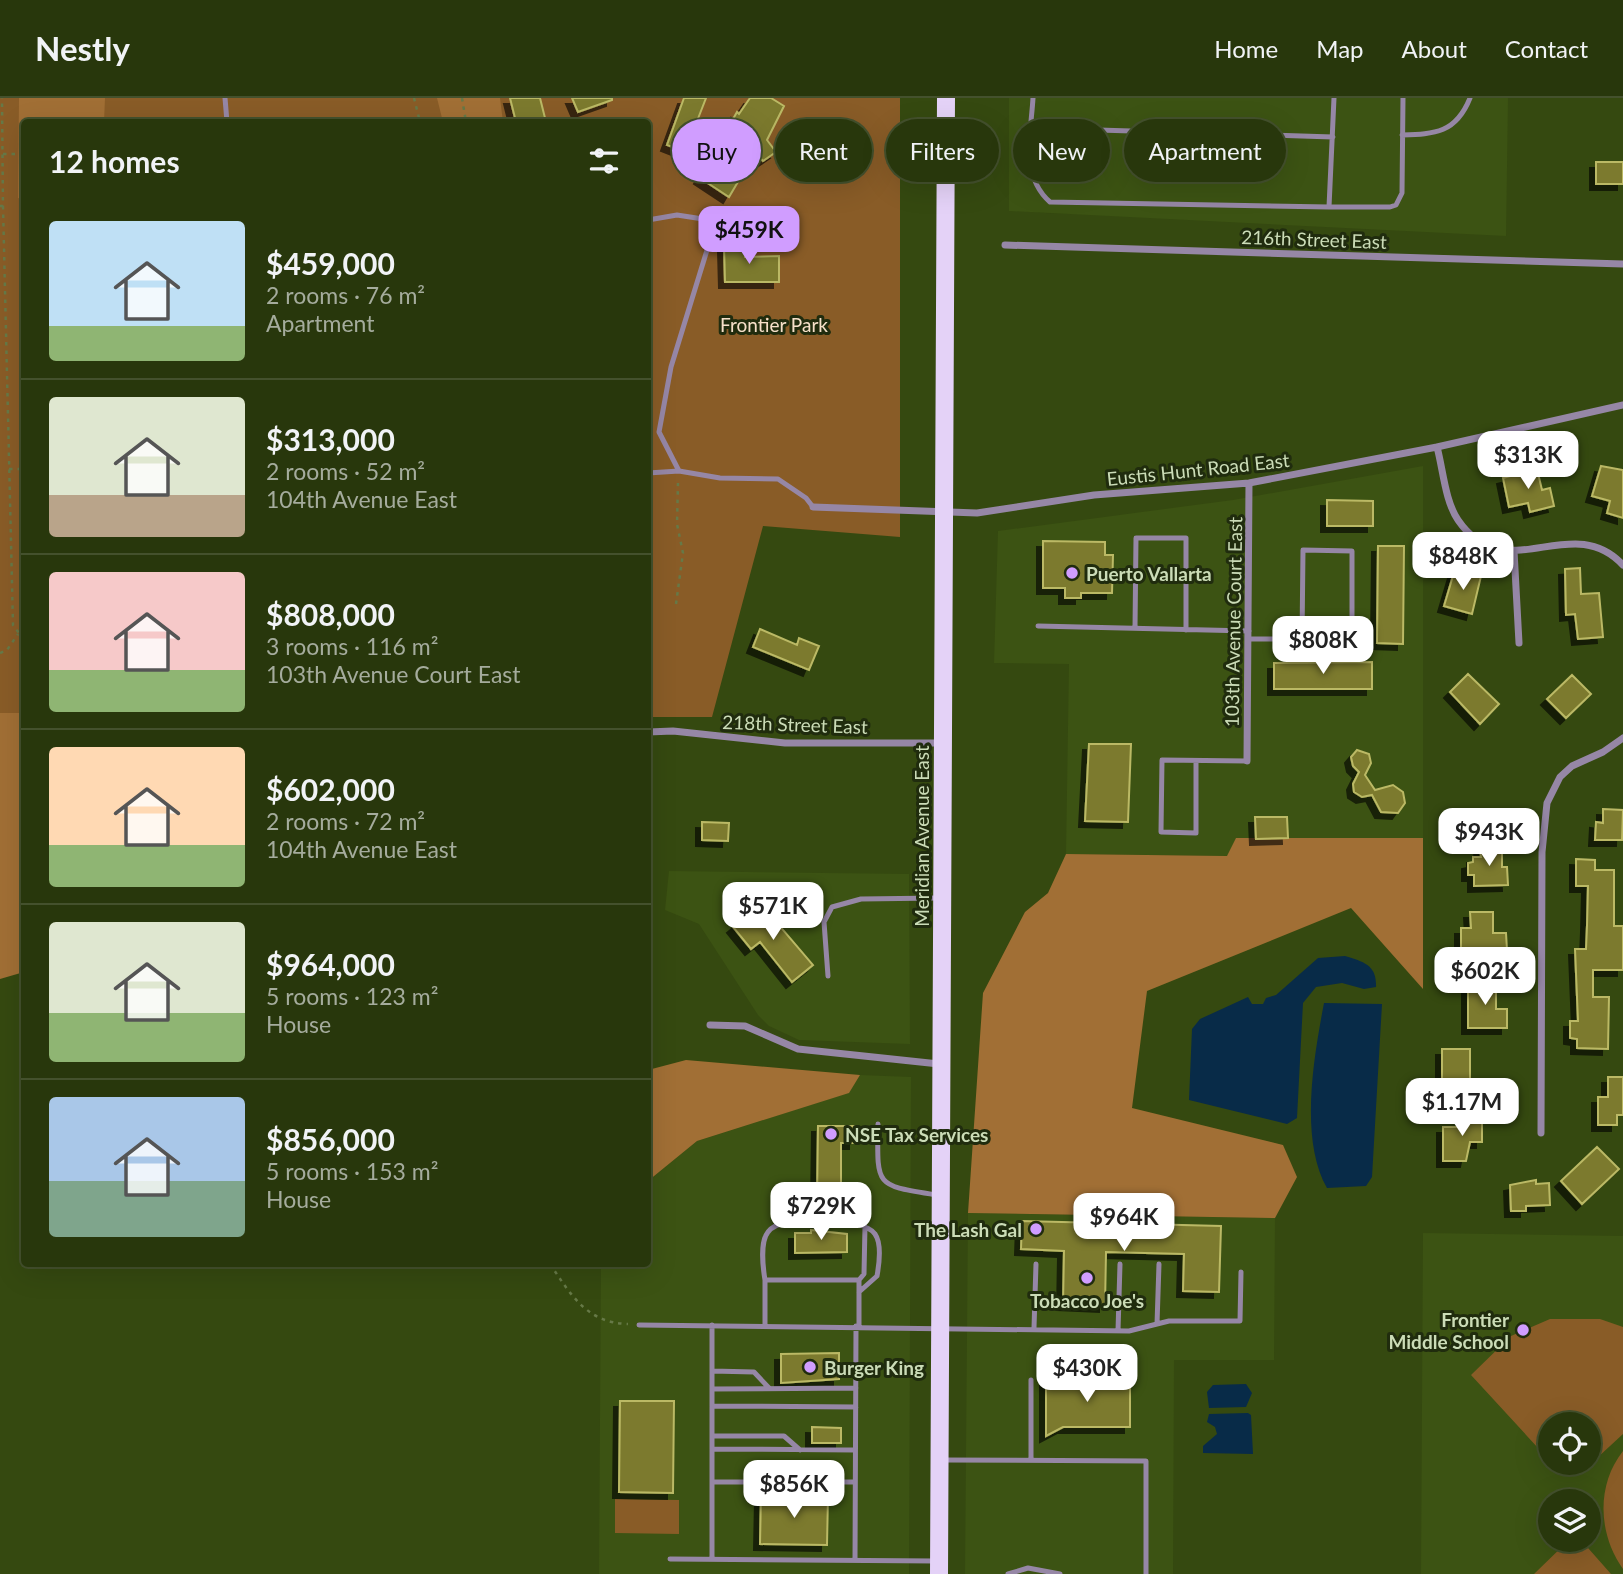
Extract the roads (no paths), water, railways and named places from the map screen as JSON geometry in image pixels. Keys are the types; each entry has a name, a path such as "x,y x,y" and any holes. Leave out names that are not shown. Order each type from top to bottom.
{"main road":[{"name":"Meridian Avenue East","path":"939,1568 946,98"}],"street":[{"name":"216th Street East","path":"1005,245 1623,264"},
{"name":"Eustis Hunt Road East","path":"813,507 945,513 1000,510 1094,495 1249,484 1437,447 1623,405"},
{"path":"1437,447 1457,519 1474,538 1493,548 1514,551 1532,552 1549,546 1576,543 1592,545 1623,565"},
{"name":"103th Avenue Court East","path":"1247,761 1249,484"},
{"path":"1514,551 1519,643"},
{"name":"218th Street East","path":"651,732 673,731 785,743 943,743"},
{"path":"1541,1133 1542,852 1547,803 1560,777 1572,766 1603,752 1623,738"},
{"path":"709,1024 745,1026 779,1043 817,1053 940,1064"}],"lane":[{"path":"225,98 228,119"},
{"path":"1032,119 1033,98"},
{"path":"1329,207 1334,98"},
{"path":"1035,182 1041,194 1058,205 1390,207 1396,205 1402,193 1403,98"},
{"path":"1402,135 1439,134 1458,119 1470,98"},
{"path":"1110,130 1333,137"},
{"path":"651,219 677,215 716,221 670,367 659,432 679,471"},
{"path":"651,473 679,471 720,478 778,480 806,498 813,507"},
{"path":"1135,628 1136,538 1186,538 1186,629"},
{"path":"1038,626 1186,629 1302,639 1352,639 1352,551 1303,550 1302,639"},
{"path":"1196,761 1196,833 1161,832 1162,760 1247,761"},
{"path":"828,976 824,922 832,906 862,899 941,898"},
{"path":"878,1124 877,1169 883,1181 889,1187 940,1195"},
{"path":"765,1325 764,1240 773,1226 811,1219 842,1220 864,1226 877,1237 878,1272 875,1281 859,1292"},
{"path":"765,1280 859,1280 864,1275 864,1226"},
{"path":"1034,1328 1036,1264"},
{"path":"1118,1331 1120,1264"},
{"path":"1157,1324 1159,1264"},
{"path":"639,1325 940,1326 1118,1331 1182,1320 1240,1321 1241,1272"},
{"path":"855,1560 859,1280"},
{"path":"712,1325 712,1559"},
{"path":"712,1371 754,1372 769,1388"},
{"path":"1031,1380 1031,1460"},
{"path":"712,1389 856,1388"},
{"path":"712,1406 856,1407"},
{"path":"712,1436 784,1436 800,1450"},
{"path":"712,1450 855,1450"},
{"path":"940,1460 1146,1461 1146,1574"},
{"path":"712,1482 855,1482"},
{"path":"670,1559 855,1560 939,1568"},
{"path":"1008,1574 1028,1568 1060,1574"}],"water":[{"path":"1345,956 1372,969 1376,987 1364,989 1342,983 1316,987 1303,1003 1297,1118 1287,1124 1189,1100 1192,1029 1200,1019 1248,997 1252,1004 1263,1004 1266,998 1276,995 1318,958"},
{"path":"1324,1003 1382,1004 1372,1177 1366,1186 1327,1188 1318,1168 1313,1146 1311,1097"},
{"path":"1246,1384 1252,1393 1246,1407 1209,1408 1207,1392 1213,1385"},
{"path":"1209,1414 1251,1415 1253,1454 1203,1453 1203,1446 1217,1434 1215,1427 1207,1422"}],"place":[{"name":"Puerto Vallarta","path":"1072,573"},
{"name":"NSE Tax Services","path":"831,1134"},
{"name":"The Lash Gal","path":"1036,1229"},
{"name":"Tobacco Joe's","path":"1087,1278"},
{"name":"Frontier Middle School","path":"1523,1330"},
{"name":"Burger King","path":"810,1367"}],"park label":[{"name":"Frontier Park","path":"774,324"}]}
